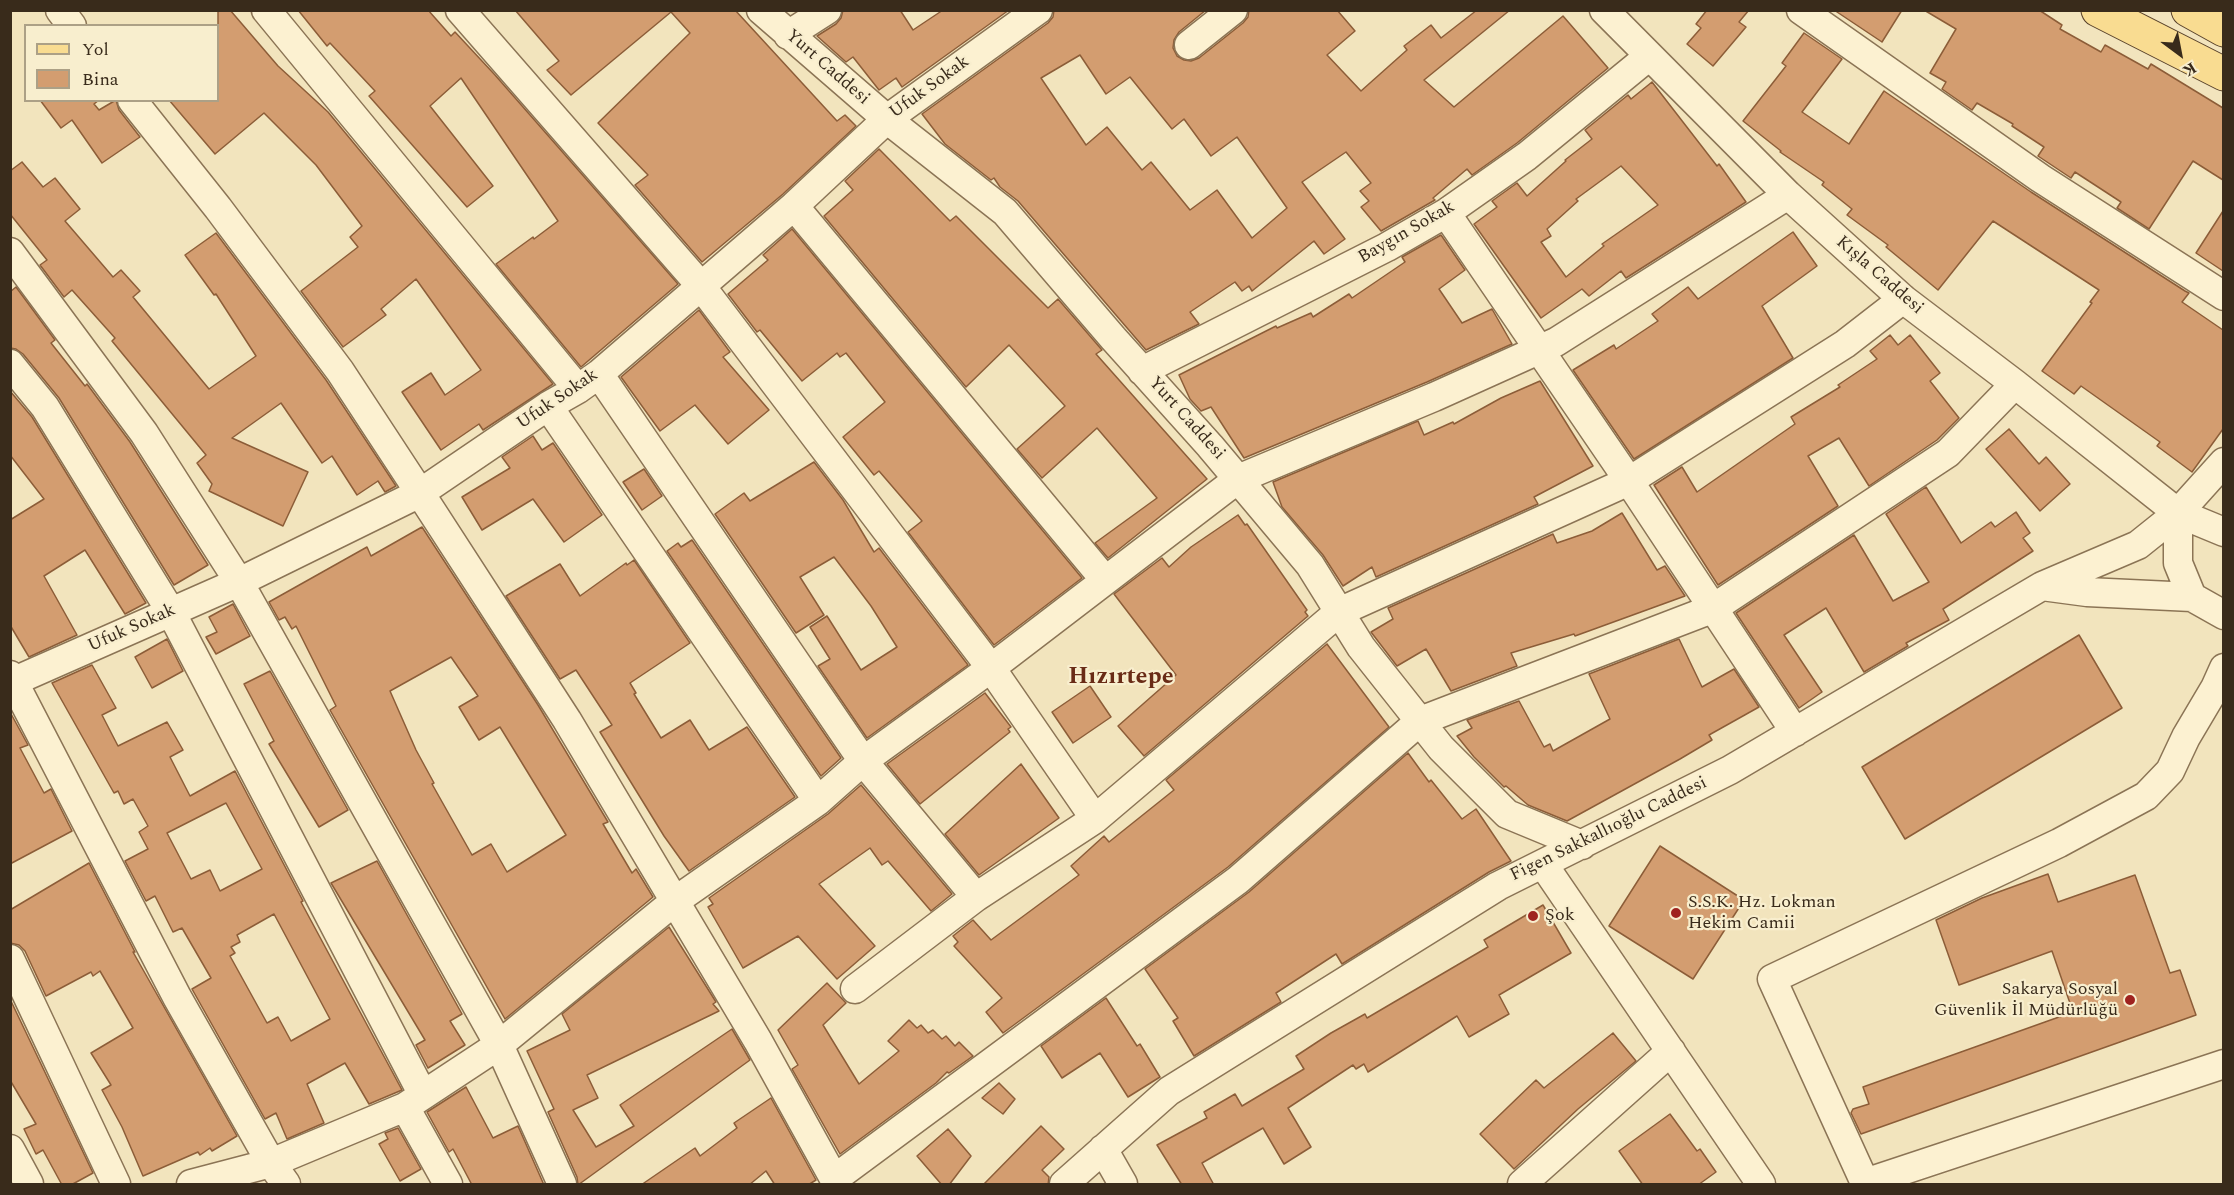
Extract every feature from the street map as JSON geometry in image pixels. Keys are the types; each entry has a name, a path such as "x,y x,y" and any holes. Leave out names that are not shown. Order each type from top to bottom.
{"main road":[{"path":"2098,10 2223,74"},
{"path":"2188,10 2223,30"}],"street":[{"path":"60,10 70,24"},
{"path":"266,10 588,382 863,761 976,897"},
{"path":"460,10 701,286 991,668 1095,819"},
{"name":"Yurt Caddesi","path":"761,10 886,119 1005,212 1310,565 1361,646 1442,748 1507,814 1582,845"},
{"path":"788,35 827,10"},
{"name":"Ufuk Sokak","path":"12,680 238,582 420,493 548,406 588,382 794,206 886,119 1038,10"},
{"path":"1189,45 1233,10"},
{"path":"1801,10 2040,178 2223,296"},
{"name":"Kışla Caddesi","path":"1620,16 1648,57 1788,195 1903,299 2178,513 2223,532"},
{"name":"Baygın Sokak","path":"1143,371 1387,247 1446,213 1527,156 1648,57"},
{"path":"134,102 218,208 340,371 420,493 567,720 758,1041 836,1182 1238,880 1420,721 1712,609 1948,453 2015,384"},
{"path":"191,1185 278,1174 414,1101 499,1045 675,901 818,801 863,761 991,668 1238,479 1434,397 1556,342 1788,195"},
{"path":"794,206 1105,580"},
{"path":"1446,213 1629,481 1794,732"},
{"path":"10,252 144,433 238,582 499,1045 561,1185"},
{"path":"855,989 976,897 1095,819 1339,612 1629,481 1845,344 1903,299"},
{"path":"10,364 45,407 171,612 414,1101 448,1185"},
{"path":"548,406 818,801"},
{"name":"Figen Sakkallıoğlu Caddesi","path":"1064,1185 1169,1091 1498,885 1730,770 2042,585 2138,545 2178,513 2223,462"},
{"path":"2178,513 2178,563 2192,597"},
{"path":"2042,585 2087,592 2192,597 2223,615"},
{"path":"2223,669 2170,771 2146,796 2059,843 1772,980 1865,1182 2223,1064"},
{"path":"12,680 177,997 278,1174"},
{"path":"1543,864 1761,1185"},
{"path":"10,958 116,1185"},
{"path":"1522,1185 1671,1051"},
{"path":"10,1149 29,1185"},
{"path":"1103,1149 1123,1185"}],"building":[{"path":"218,10 230,10 278,66 328,112 553,384 483,430 479,424 441,450 402,392 431,373 445,395 481,370 416,279 381,309 386,315 343,347 301,291 358,247 350,237 362,226 316,165 264,113 215,154 171,102 219,102"},
{"path":"298,10 428,10 451,36 455,32 495,75 678,284 581,367 496,264 558,221 461,78 430,106 493,186 467,207 369,96 375,91 330,43 327,46"},
{"path":"515,10 735,10 837,121 845,115 856,126 783,194 702,262 635,185 648,175 598,123 690,33 671,12 571,95 547,70 559,61"},
{"path":"843,10 900,10 913,30 943,10 1009,10 902,87 896,78 879,90 853,57 846,62 817,36 836,24"},
{"path":"1054,10 1206,10 1179,32 1174,40 1173,48 1177,56 1191,61 1199,58 1243,23 1248,17 1249,10 1337,10 1355,31 1327,55 1361,91 1407,50 1404,46 1431,25 1441,38 1477,10 1510,10 1424,80 1454,107 1563,16 1608,68 1517,143 1472,175 1467,169 1433,198 1435,200 1381,231 1361,207 1369,201 1360,191 1371,183 1346,152 1302,182 1345,239 1324,254 1314,241 1252,291 1249,286 1242,291 1235,282 1190,312 1199,324 1146,350 1018,201 1000,187 994,178 991,180 945,144 922,114 1048,23 1053,17","holes":["1080,55 1106,94 1130,77 1172,129 1184,119 1211,156 1237,137 1287,208 1252,238 1217,190 1190,210 1151,162 1142,170 1107,127 1086,145 1041,78"]},
{"path":"1707,10 1749,10 1739,22 1746,27 1713,66 1687,44 1701,28 1696,24"},
{"path":"1834,10 1902,10 1882,42"},
{"path":"1924,10 2039,10 2062,25 2060,29 2101,52 2105,45 2148,69 2151,64 2223,108 2223,180 2193,161 2149,229 2117,208 2121,202 2075,172 2071,178 2038,156 2044,147 2012,126 2013,124 1977,103 1972,110 1942,89 1946,82 1930,73 1956,29"},
{"path":"1804,33 1842,59 1802,112 1849,144 1884,91 2031,192 2189,293 2182,302 2223,330 2223,429 2192,472 2157,446 2160,442 2081,386 2074,394 2042,371 2099,290 1993,221 1938,290 1886,247 1888,245 1847,215 1852,209 1822,185 1824,182 1780,152 1743,121 1786,66 1782,63"},
{"path":"1652,82 1717,166 1719,164 1746,202 1626,278 1621,271 1589,296 1582,289 1541,318 1474,224 1497,207 1492,201 1517,183 1527,196 1565,160 1592,139 1585,130 1628,95 1631,99","holes":["1621,166 1658,205 1602,244 1604,246 1566,277 1541,242 1551,236 1547,229 1578,201 1576,199"]},
{"path":"42,102 96,102 94,104 99,110 117,102 119,110 140,137 102,163 72,120 61,128"},
{"path":"879,149 950,221 956,216 1048,308 1058,299 1102,350 1096,354 1207,479 1108,558 1095,543 1157,498 1097,428 1042,478 1017,449 1065,406 1009,345 966,387 824,216 853,190 845,181"},
{"path":"22,162 43,187 55,178 80,209 65,221 113,277 121,270 140,291 133,297 209,389 256,356 216,294 214,295 185,255 216,233 326,380 396,486 385,492 378,481 357,495 332,456 322,463 281,403 232,438 308,472 283,526 209,491 212,484 197,463 206,455 112,341 115,338 72,290 64,297 40,265 47,260 10,214 10,171"},
{"path":"2223,211 2223,271 2196,253"},
{"path":"792,229 1082,578 994,645 908,532 922,521 879,471 874,475 843,437 885,402 846,353 840,357 837,353 802,381 760,330 757,332 728,294 768,260 763,255"},
{"path":"1793,232 1817,266 1762,306 1793,358 1634,459 1573,370 1614,345 1616,349 1658,321 1652,314 1688,287 1698,299"},
{"path":"1441,235 1465,270 1439,289 1462,323 1492,309 1512,344 1244,458 1211,407 1201,411 1190,399 1179,375 1276,326 1277,328 1311,313 1313,317 1349,294 1352,298 1405,262 1402,257"},
{"path":"16,287 55,340 51,343 85,386 87,384 130,442 208,565 174,585 59,398 23,354 10,348 10,292"},
{"path":"699,310 730,352 723,357 769,410 728,444 695,405 660,431 621,377"},
{"path":"1890,335 1898,345 1910,335 1940,373 1930,381 1959,418 1937,440 1869,486 1839,438 1808,456 1838,506 1718,585 1654,485 1682,467 1697,492 1795,424 1791,417 1840,387 1838,385 1877,359 1870,351"},
{"path":"1540,381 1593,466 1534,497 1538,504 1376,577 1372,567 1343,586 1323,555 1282,507 1273,482 1418,421 1424,435 1453,422 1454,424 1501,398"},
{"path":"10,391 32,417 146,603 125,614 85,550 44,576 77,635 29,657 10,625 10,520 44,499 10,455"},
{"path":"2009,429 2039,464 2046,457 2070,484 2040,511 1986,449"},
{"path":"533,436 542,450 553,443 602,515 564,542 533,499 482,530 462,497 510,468 502,457"},
{"path":"814,462 843,500 874,552 879,548 968,665 867,738 818,666 830,659 810,627 827,616 861,670 897,647 871,606 834,557 800,577 824,615 796,633 715,514 744,493 750,501"},
{"path":"644,469 662,496 642,510 623,482"},
{"path":"1926,487 1961,543 1991,522 1995,527 2016,512 2030,533 2023,538 2033,551 1943,609 1949,620 1906,643 1908,646 1864,672 1826,608 1784,635 1822,692 1799,708 1736,613 1854,535 1893,601 1929,582 1886,514"},
{"path":"1622,513 1657,570 1665,566 1685,596 1575,636 1574,634 1511,653 1517,666 1451,691 1426,649 1397,666 1371,632 1393,619 1388,608 1553,534 1557,543 1592,531"},
{"path":"1238,515 1245,525 1247,524 1307,610 1305,612 1308,616 1144,756 1118,726 1176,675 1114,594 1162,558 1169,567 1191,547"},
{"path":"422,527 538,705 608,822 603,824 632,873 636,869 653,897 505,1019 330,710 336,706 296,626 292,629 285,617 279,620 269,602 367,547 371,556","holes":["451,657 478,696 459,707 479,740 500,727 566,835 507,872 491,844 472,855 432,784 434,783 416,750 390,691"]},
{"path":"692,540 841,758 821,776 667,551 678,543 681,547"},
{"path":"634,560 690,643 630,683 636,693 634,694 661,738 690,720 709,750 747,727 795,797 689,871 664,836 600,732 612,725 576,670 560,679 506,596 560,564 580,596 626,563 627,565"},
{"path":"233,604 250,636 216,654 206,637 217,632 209,617"},
{"path":"2079,635 2122,708 1905,839 1862,767"},
{"path":"167,639 183,671 152,688 135,657"},
{"path":"1679,639 1702,687 1734,669 1759,707 1709,735 1712,740 1680,759 1567,821 1528,805 1506,786 1504,787 1457,736 1472,728 1467,720 1519,701 1544,747 1550,744 1553,751 1610,719 1589,674"},
{"path":"1327,644 1389,727 1228,867 1003,1033 986,1012 1002,998 954,946 958,942 953,936 973,920 991,940 1079,875 1071,866 1104,836 1109,842 1174,790 1166,780"},
{"path":"92,665 116,708 102,715 118,746 167,722 183,750 170,757 190,796 235,771 303,901 301,902 402,1090 369,1104 345,1063 307,1084 324,1123 287,1139 276,1113 265,1119 192,989 211,978 182,928 173,932 155,896 146,901 125,861 148,849 139,832 148,826 133,799 124,804 118,791 114,793 52,683","holes":["226,803 262,869 220,891 210,870 191,879 167,833","274,914 330,1019 291,1041 278,1017 267,1023 230,956 235,953 231,947 240,942 237,935"]},
{"path":"270,671 348,810 319,827 269,744 274,741 244,684"},
{"path":"1090,686 1111,717 1073,743 1052,712"},
{"path":"985,693 1011,727 1008,729 1010,732 920,804 887,764"},
{"path":"10,712 28,745 20,748 44,793 51,789 72,831 10,864"},
{"path":"1408,753 1429,782 1431,780 1462,819 1476,809 1511,861 1489,872 1342,964 1336,954 1276,993 1281,1002 1194,1056 1173,1021 1178,1018 1145,969 1249,892"},
{"path":"1021,764 1059,818 979,875 945,834"},
{"path":"861,785 952,894 931,911 888,861 882,865 870,848 819,884 875,946 837,979 798,936 743,968 708,907 713,904 709,898 828,814"},
{"name":"S.S.K. Hz. Lokman Hekim Camii","path":"1660,846 1744,900 1693,979 1609,926"},
{"path":"377,861 462,1014 450,1021 465,1045 428,1068 416,1045 425,1040 331,883"},
{"path":"89,863 135,952 133,952 237,1136 212,1151 210,1148 200,1155 198,1152 143,1176 122,1127 102,1090 111,1085 91,1053 133,1028 100,971 93,976 91,972 46,996 25,951 19,945 10,943 10,910"},
{"name":"Sakarya Sosyal Güvenlik İl Müdürlüğü","path":"2048,874 2058,902 2135,875 2170,973 2180,970 2196,1015 1861,1134 1851,1113 1853,1109 1869,1104 1863,1087 2073,1012 2052,951 1959,985 1936,920 1982,898"},
{"path":"1543,905 1571,953 1499,995 1509,1014 1469,1037 1457,1016 1368,1072 1364,1064 1356,1069 1353,1065 1288,1108 1311,1147 1284,1164 1263,1128 1202,1163 1214,1185 1182,1185 1157,1145 1207,1118 1204,1112 1235,1094 1242,1106 1304,1069 1296,1056 1331,1033 1365,1014 1367,1018 1488,947 1484,940"},
{"path":"669,927 716,1002 713,1004 719,1011 587,1075 598,1098 573,1110 596,1147 634,1126 620,1105 732,1029 750,1060 578,1185 577,1177 548,1112 554,1109 527,1051 570,1030 562,1014"},
{"path":"827,983 846,1003 823,1025 859,1084 899,1051 888,1041 909,1020 917,1028 921,1025 928,1033 933,1030 942,1039 946,1036 955,1046 959,1042 973,1056 949,1073 947,1072 936,1083 840,1154 792,1069 798,1065 778,1030"},
{"path":"1106,998 1137,1046 1140,1044 1160,1077 1128,1097 1100,1053 1062,1078 1041,1046"},
{"path":"10,999 93,1173 71,1185 62,1185 43,1150 36,1154 24,1129 36,1124 10,1080"},
{"path":"1613,1033 1636,1061 1578,1109 1514,1169 1480,1134 1536,1080 1544,1088"},
{"path":"999,1083 1015,1099 1003,1114 982,1098"},
{"path":"466,1087 493,1138 518,1126 544,1185 472,1185 453,1149 449,1152 427,1112"},
{"path":"771,1098 816,1180 808,1185 775,1185 766,1171 749,1185 641,1185 695,1148 700,1156 737,1128 734,1123"},
{"path":"1670,1114 1697,1151 1700,1149 1716,1172 1698,1185 1643,1185 1619,1151"},
{"path":"1041,1126 1064,1149 1042,1170 1049,1177 1048,1185 983,1185"},
{"path":"398,1128 421,1169 400,1181 379,1144 388,1139 385,1133"},
{"path":"948,1129 971,1156 949,1185 942,1185 917,1156"}],"place":[{"name":"S.S.K. Hz. Lokman Hekim Camii","path":"1676,913"},
{"name":"Şok","path":"1533,916"},
{"name":"Sakarya Sosyal Güvenlik İl Müdürlüğü","path":"2130,1000"}],"district":[{"name":"Hızırtepe","path":"1121,678"}]}
